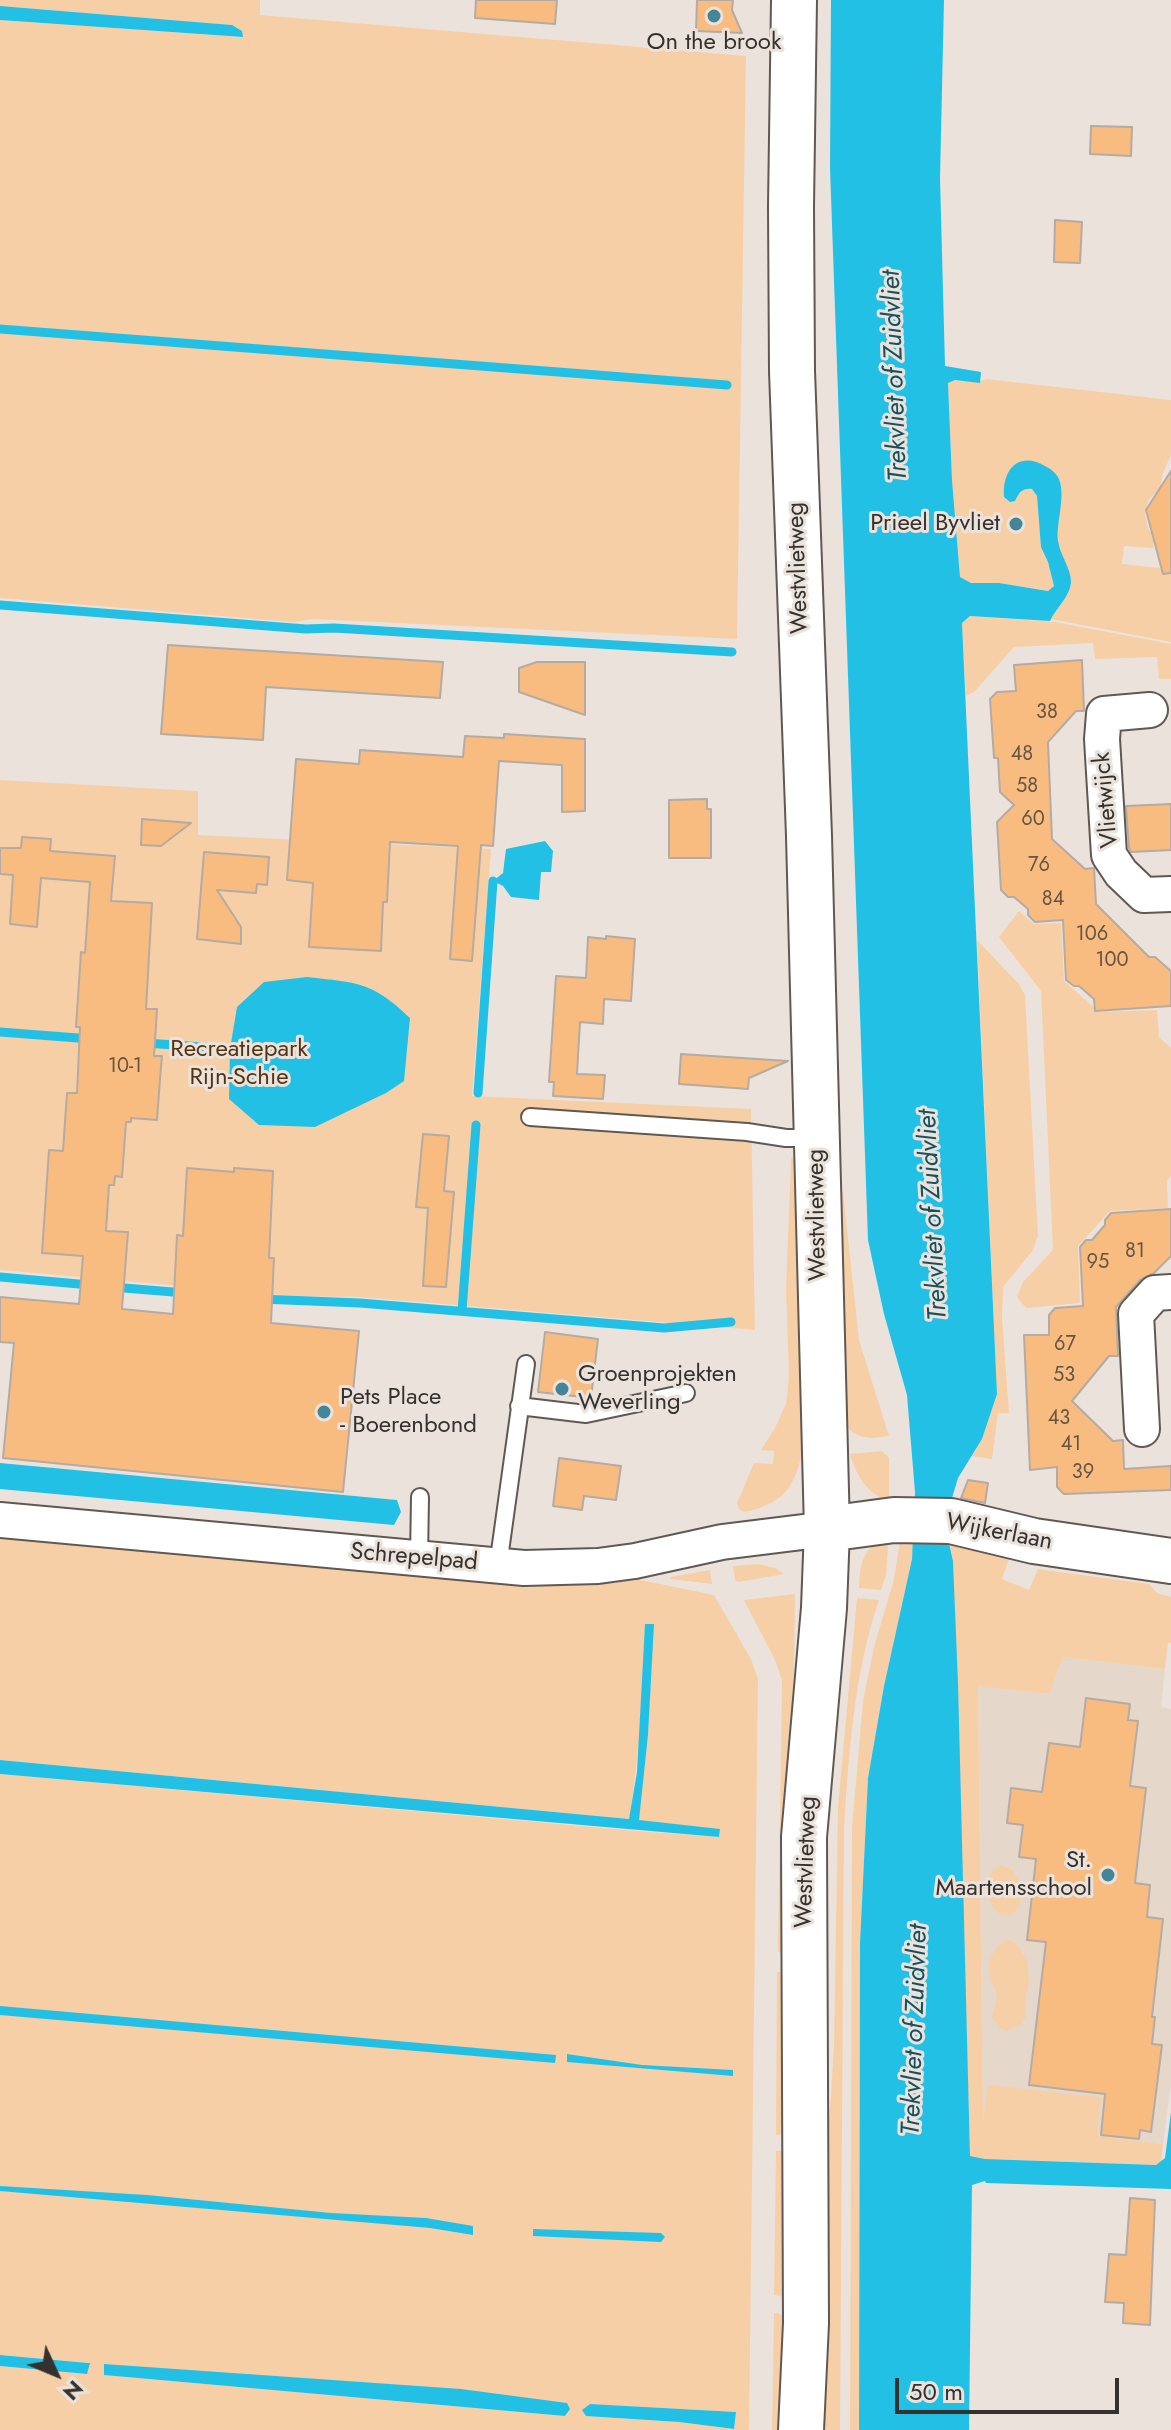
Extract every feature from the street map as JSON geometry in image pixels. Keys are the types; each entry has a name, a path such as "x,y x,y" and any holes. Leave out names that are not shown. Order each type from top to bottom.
{"street":[{"name":"Westvlietweg","path":"794,0 792,371 809,836 827,1529 824,1608 804,1837 806,2323 801,2430"},
{"name":"Vlietwijck","path":"1150,710 1104,714 1102,739 1109,855 1121,873 1144,895 1171,894"},
{"path":"1142,1429 1136,1314 1155,1293 1171,1292"},
{"name":"Schrepelpad","path":"0,1520 524,1568 598,1566 722,1542 827,1529"},
{"name":"Wijkerlaan","path":"827,1529 894,1520 932,1521 1034,1541 1171,1561"}],"lane":[{"path":"530,1117 816,1138"},
{"path":"498,1566 526,1364"},
{"path":"519,1406 586,1414 686,1393"},
{"path":"419,1559 420,1497"}],"shaded area":[{"path":"1063,1657 1165,1669 1161,1707 1171,1709 1171,2084 1163,2144 1098,2137 1097,2147 983,2134 978,1685 1048,1694"}],"green space":[{"path":"0,0 260,0 260,15 746,56 737,639 313,619 294,622 0,598 0,20 242,37 232,25 0,6"},
{"path":"986,379 1171,400 1171,455 1160,488 1148,501 1145,515 1149,530 1155,535 1153,548 1124,546 1122,564 1171,569 1171,642 1051,619 1068,594 1070,577 1058,545 1061,498 1013,466 1008,473 1004,497 1010,502 1026,488 1032,489 1037,496 1041,546 1054,586 1049,591 999,583 971,583 960,577 948,383"},
{"path":"969,616 1055,622 1171,644 1171,679 1159,679 1157,657 1095,659 1093,643 1014,647 974,692 966,696 962,623"},
{"name":"Recreatiepark Rijn-Schie","path":"0,780 198,791 198,835 491,849 472,1096 751,1109 755,1330 359,1297 294,1296 0,1270"},
{"path":"1019,911 1034,924 1061,923 1064,981 1099,1012 1157,1010 1159,1037 1171,1048 1168,1208 1110,1211 1078,1246 1080,1303 1026,1308 1017,1297 1023,1282 1053,1250 1041,991 999,937"},
{"path":"977,940 1019,984 1025,995 1038,1236 1033,1250 1003,1287 1002,1317 1009,1413 998,1413 992,1459 972,1456 982,1439 997,1394"},
{"path":"791,1158 796,1158 803,1449 796,1474 785,1492 769,1504 744,1512 737,1503 754,1463 773,1464 774,1451 761,1450 786,1404 789,1376 786,1288"},
{"path":"840,1192 843,1192 859,1340 889,1436 866,1438 847,1427"},
{"path":"882,1451 889,1458 889,1502 874,1494 864,1483 850,1454"},
{"path":"0,1532 616,1575 714,1595 751,1659 758,1679 749,2430 0,2430 0,2366 87,2374 90,2363 0,2355 0,1774 719,1837 720,1830 638,1820 648,1735 653,1624 630,1819 0,1760","holes":["105,2375 568,2414 565,2416","590,2404 735,2412 736,2413 733,2429 586,2416 583,2410"]},
{"path":"889,1534 886,1575 881,1590 859,1588 865,1555"},
{"path":"900,1541 913,1542 912,1559 884,1686 868,1778 860,1943 859,2430 850,2430 852,1827 863,1701 874,1647 894,1579"},
{"path":"949,1542 1009,1559 1002,1579 1029,1590 1038,1569 1149,1584 1157,1593 1171,1597 1171,1643 1168,1643 1165,1669 1063,1657 1049,1694 978,1686 983,2123 988,2085 1101,2097 1097,2136 1163,2144 1161,2163 1156,2165 970,2156 953,1561"},
{"path":"759,1564 784,1574 735,1580 733,1566"},
{"path":"710,1570 712,1584 670,1577"},
{"path":"795,1594 790,1948 783,1955 778,1951 782,1680 744,1600"},
{"path":"857,1598 879,1600 858,1684 844,1829 840,2430 815,2430 820,2213 834,2044 838,1807"},
{"path":"1000,1865 1014,1872 1021,1893 1016,1911 1010,1915 997,1912 988,1892 990,1876"},
{"path":"1008,1940 1015,1942 1027,1960 1029,1982 1025,2000 1026,2017 1020,2025 1006,2031 992,2017 997,1998 989,1967 996,1948"},
{"path":"777,1972 783,1972 786,2133 776,2135"},
{"path":"776,2151 783,2151 788,2156 786,2290 781,2296 774,2295"},
{"path":"774,2313 787,2319 783,2430 772,2430"}],"water":[{"name":"Trekvliet of Zuidvliet","path":"831,0 944,0 940,178 945,366 981,372 980,383 955,380 948,383 960,577 971,583 999,583 1048,591 1054,586 1041,547 1037,496 1032,489 1026,489 1015,501 1010,502 1004,497 1009,471 1014,465 1027,461 1047,467 1059,479 1062,494 1058,541 1071,578 1068,593 1050,621 970,616 962,623 997,1394 982,1439 958,1478 949,1508 947,1534 953,1561 958,1683 970,2156 1156,2165 1165,2158 1171,2112 1171,2189 985,2181 972,2185 969,2430 859,2430 860,1943 868,1778 884,1686 912,1559 915,1492 907,1395 884,1314 868,1240 830,168"},
{"path":"0,6 232,25 242,31 243,37 0,20"},
{"path":"545,841 553,851 551,872 541,872 539,900 511,897 503,886 493,881 503,873 506,849"},
{"path":"307,977 374,990 410,1018 404,1081 315,1127 259,1125 229,1099 230,1049 237,1007 264,982"},
{"path":"0,1463 397,1500 401,1512 394,1525 0,1489"},
{"path":"645,1624 654,1624 648,1735 639,1820 720,1829 719,1837 0,1774 0,1760 629,1819 637,1772"},
{"path":"0,2006 556,2055 555,2063 0,2015"},
{"path":"567,2054 642,2065 733,2070 733,2076 567,2062"},
{"path":"0,2186 426,2218 473,2226 473,2235 430,2228 0,2191"},
{"path":"533,2229 661,2233 665,2237 661,2242 533,2236"},
{"path":"0,2355 90,2363 87,2374 0,2366"},
{"path":"104,2364 461,2389 567,2403 570,2409 565,2416 104,2375"},
{"path":"590,2404 736,2412 734,2429 586,2416 582,2410"}],"building":[{"path":"476,0 557,0 555,24 475,18"},
{"name":"On the brook","path":"697,0 733,0 732,10 742,33 696,31"},
{"path":"1091,126 1132,127 1131,156 1090,154"},
{"path":"1055,220 1082,222 1080,263 1054,262"},
{"path":"1171,471 1171,573 1163,574 1146,510"},
{"path":"168,645 443,662 440,698 266,687 263,740 161,734"},
{"path":"1082,660 1084,711 1076,711 1048,742 1052,839 1085,869 1094,868 1096,904 1149,957 1155,957 1171,971 1171,1006 1095,1011 1094,999 1066,980 1063,920 1035,922 1028,915 1028,909 1001,890 997,822 1014,805 1000,792 990,699 997,692 1016,691 1014,665"},
{"path":"537,662 585,662 585,715 519,692 519,668"},
{"path":"504,734 585,739 585,811 562,812 562,765 499,761 493,846 481,845 472,961 450,959 458,846 390,842 381,951 309,947 313,883 287,880 296,759 359,764 360,750 463,757 465,736 504,738"},
{"path":"707,799 707,809 711,809 711,858 669,858 669,800"},
{"path":"1171,804 1171,850 1131,852 1126,806"},
{"path":"142,819 191,823 161,846 141,845"},
{"path":"22,837 51,839 50,851 115,856 111,901 152,903 146,1009 157,1009 154,1056 162,1056 157,1120 131,1118 131,1122 126,1122 122,1177 115,1176 114,1185 109,1185 106,1231 128,1232 122,1309 173,1314 177,1235 183,1236 187,1168 273,1171 269,1258 274,1258 271,1323 359,1331 343,1492 3,1458 14,1343 0,1342 0,1297 79,1304 83,1256 42,1253 49,1150 63,1151 67,1093 77,1093 80,1027 76,1027 90,882 41,878 37,927 10,924 13,875 0,874 0,848 21,848"},
{"path":"204,852 269,857 267,885 257,884 256,893 217,890 241,927 241,944 197,939"},
{"path":"606,936 635,939 631,1001 604,999 603,1024 580,1022 577,1074 605,1075 603,1099 553,1096 554,1082 549,1082 556,976 586,978 588,937 606,939"},
{"path":"681,1054 788,1061 749,1078 748,1089 679,1084"},
{"path":"423,1134 449,1136 444,1191 454,1192 446,1287 423,1286 428,1208 416,1207"},
{"path":"1171,1209 1171,1256 1154,1273 1140,1280 1116,1307 1118,1356 1109,1356 1072,1401 1113,1441 1123,1440 1124,1469 1171,1466 1171,1490 1064,1494 1057,1487 1057,1467 1030,1470 1024,1335 1049,1335 1049,1315 1055,1308 1083,1306 1080,1247 1086,1240 1092,1240 1111,1213"},
{"path":"545,1332 598,1339 591,1398 538,1392"},
{"path":"559,1458 621,1466 616,1500 584,1496 582,1510 553,1506"},
{"path":"968,1480 988,1483 985,1503 961,1498"},
{"path":"1086,1698 1130,1704 1128,1720 1138,1721 1130,1786 1146,1788 1135,1883 1150,1885 1147,1917 1163,1919 1152,2017 1155,2017 1152,2044 1162,2045 1151,2132 1140,2130 1139,2139 1101,2135 1105,2094 1029,2085 1046,1942 1027,1940 1036,1859 1019,1857 1023,1825 1007,1823 1011,1788 1042,1792 1049,1743 1080,1747"},
{"path":"1130,2198 1155,2200 1150,2325 1123,2323 1124,2303 1105,2302 1109,2254 1126,2255"}],"waterway":[{"path":"0,329 727,385"},
{"path":"0,605 306,629 334,628 732,652"},
{"path":"478,1093 493,881"},
{"path":"0,1032 91,1039"},
{"path":"146,1043 230,1049"},
{"path":"462,1311 476,1125"},
{"path":"0,1277 90,1285"},
{"path":"112,1287 185,1293"},
{"path":"260,1299 360,1303 664,1328 731,1322"}],"place":[{"name":"On the brook","path":"714,16"},
{"name":"Prieel Byvliet","path":"1016,524"},
{"name":"Groenprojekten Weverling","path":"562,1389"},
{"name":"Pets Place - Boerenbond","path":"324,1412"},
{"name":"St. Maartensschool","path":"1108,1875"}]}
